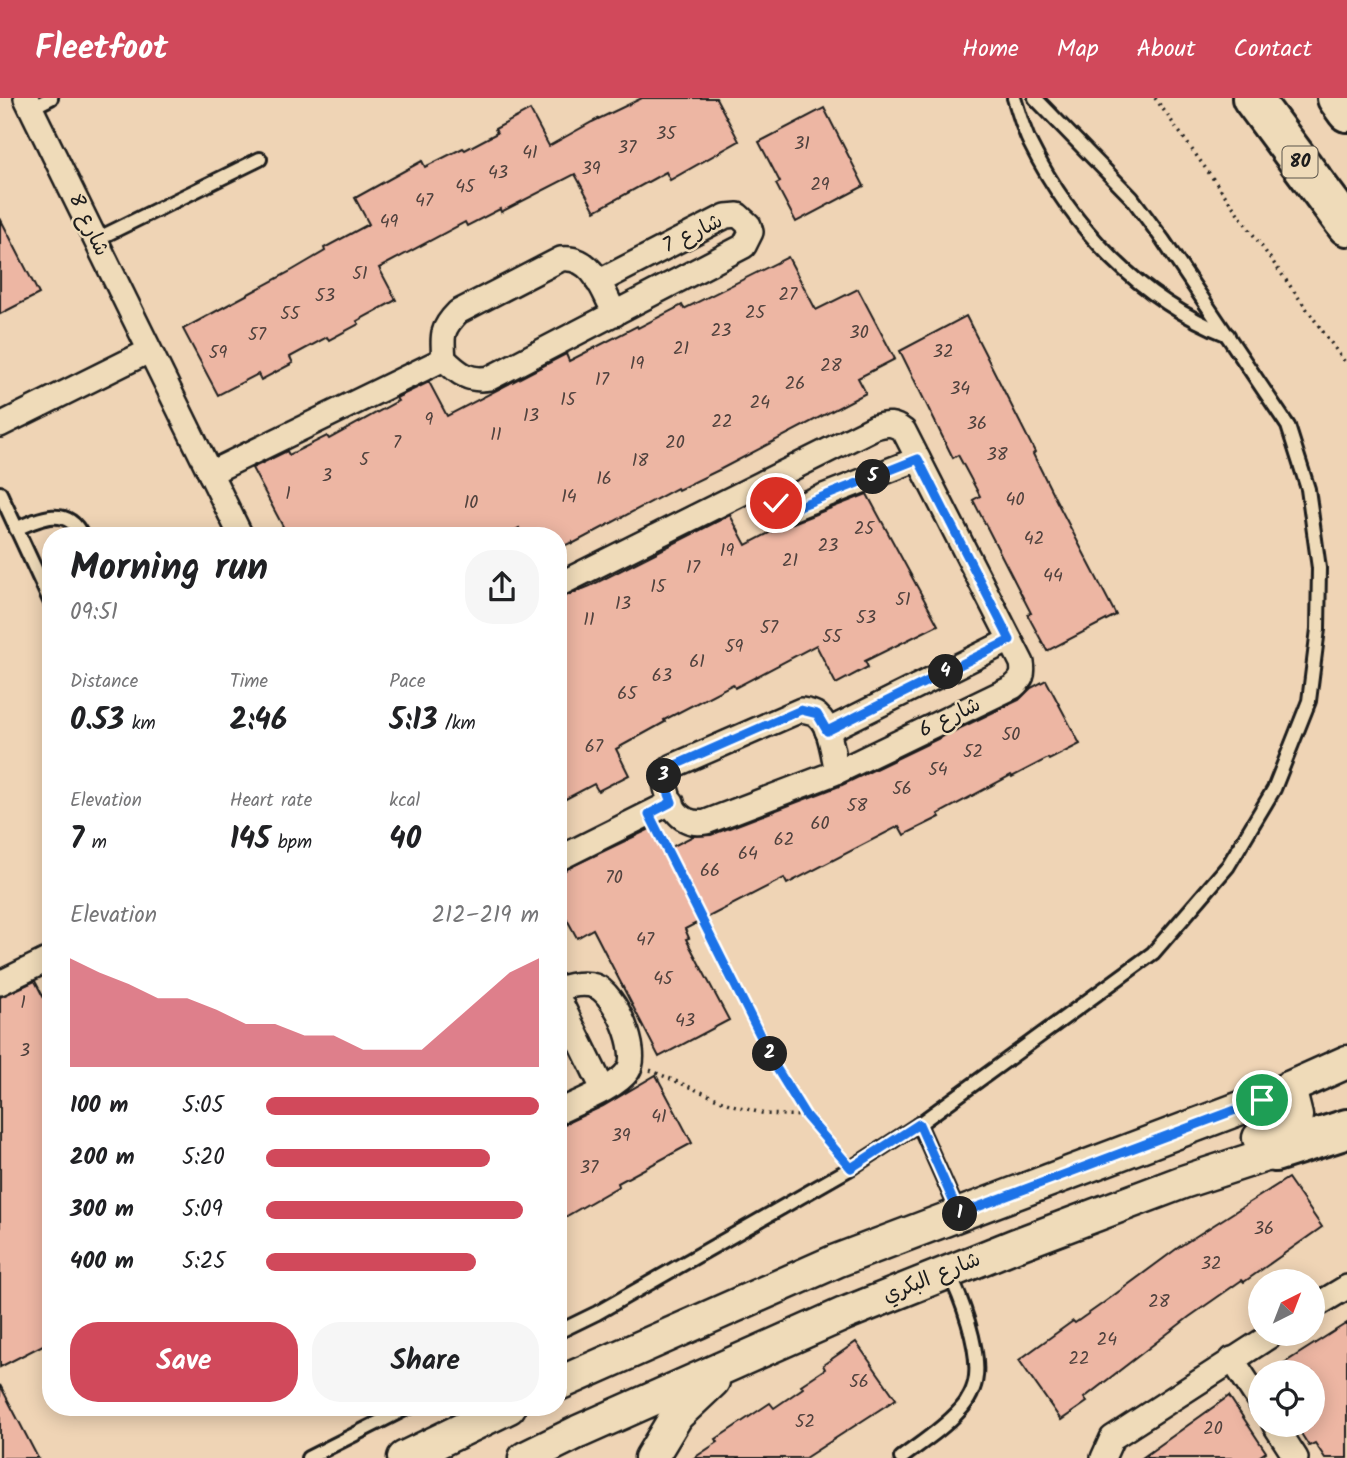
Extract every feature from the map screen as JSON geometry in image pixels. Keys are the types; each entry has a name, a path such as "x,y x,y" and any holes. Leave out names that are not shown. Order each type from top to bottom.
{"highway":[{"name":"80","path":"1252,98 1347,226"},
{"path":"1337,98 1347,111"},
{"path":"1275,1152 1347,1129"}],"main road":[{"path":"567,1380 836,1261 1289,1088 1347,1062"},
{"path":"1183,1182 1209,1158 1291,1126 1296,1116 1289,1088"},
{"name":"شارع البكري","path":"525,1458 844,1314 1183,1182 1275,1152 1347,1118"},
{"path":"651,1458 677,1415 705,1387 742,1361"},
{"path":"404,1458 490,1416"}],"street":[{"name":"شارع 8","path":"36,101 95,240 237,527"},
{"name":"شارع 7","path":"444,359 469,378 490,378 744,246 751,232 749,225 738,215 726,216 598,282"},
{"path":"210,473 444,359 442,341 445,326 458,312 561,259 580,260 589,266 615,314"},
{"path":"0,425 149,351"},
{"name":"شارع 6","path":"567,581 886,424 897,425 904,431 1022,663 1024,673 1013,687 836,772 706,822 693,824 683,820 672,802"},
{"path":"765,482 776,503 788,510 918,459"},
{"name":"شارع 6","path":"827,731 1010,640"},
{"path":"567,855 672,802 664,774 673,766 801,710 817,714 827,731 836,772"},
{"path":"4,977 42,962"},
{"path":"567,986 597,986 608,994 631,1040 633,1056 630,1068 622,1078 567,1107"},
{"path":"567,1016 603,1089"},
{"path":"1325,1300 1347,1287"},
{"path":"1102,1458 1112,1438 1253,1346"},
{"path":"1232,1359 1248,1384"},
{"path":"1282,1437 1296,1458"}],"lane":[{"path":"1014,98 1029,142 1064,203 1108,256 1162,300 1196,322 1228,335"},
{"path":"567,1328 851,1168 919,1124 1153,953 1228,866 1274,789 1309,701 1318,629 1319,568 1308,488 1289,426 1132,198 1035,98"},
{"path":"95,240 260,159"},
{"path":"0,493 42,584"},
{"path":"16,529 45,517 63,516 76,527"},
{"path":"919,1124 959,1214"},
{"path":"901,1458 961,1409 975,1385 977,1375 971,1335 960,1294 948,1272"},
{"path":"308,1458 391,1416"}],"path":[{"path":"1154,98 1347,365"},
{"path":"649,814 777,1069 806,1116 851,1168"},
{"path":"630,1068 656,1071 729,1104 765,1114 806,1116"}],"building":[{"path":"642,98 716,98 739,141 670,180 666,172 595,211 575,174 501,212 500,209 467,226 465,222 379,268 396,300 357,321 359,324 290,357 293,363 261,380 258,374 218,395 183,329 291,271 325,251 324,248 369,224 355,198 422,161 425,167 463,148 465,150 497,133 495,129 530,110 549,146"},
{"path":"824,108 864,186 796,222 776,184 780,182 759,142"},
{"path":"0,218 39,294 0,314"},
{"path":"788,257 816,310 858,289 895,359 858,378 866,393 572,544 567,544 567,527 283,527 252,468 287,451 289,455 327,436 329,439 398,401 396,398 429,382 447,416 566,354 569,361 682,305 684,309"},
{"path":"966,316 1116,615 1047,651 1027,614 1031,613 973,500 980,496 958,455 953,458 900,351"},
{"path":"867,494 938,625 865,661 868,667 836,684 816,645 735,688 733,684 616,749 629,775 598,791 594,784 567,798 567,595 730,515 746,545"},
{"path":"1046,680 1080,744 1012,777 1011,775 904,835 899,826 787,884 784,878 685,929 689,938 686,939 729,1020 659,1057 593,929 577,938 567,920 567,869 652,828 664,851 693,836 711,835 842,785 1019,700 1031,688"},
{"path":"35,981 42,995 42,1346 0,1367 0,997"},
{"path":"656,1075 692,1143 618,1183 619,1186 567,1216 567,1123 603,1106"},
{"path":"1288,1178 1322,1227 1262,1269 1248,1269 1248,1279 1244,1282 1242,1280 1189,1317 1084,1398 1087,1402 1061,1420 1019,1360 1073,1321 1075,1323 1102,1304 1179,1247"},
{"path":"1347,1323 1347,1458 1325,1458 1315,1443 1309,1446 1303,1437 1325,1437 1325,1360 1289,1360 1311,1346 1325,1346 1325,1337"},
{"path":"856,1342 896,1399 805,1458 694,1458 718,1442 716,1439 770,1403 774,1408 803,1388 801,1385 825,1369 823,1365"},
{"path":"0,1385 38,1458 0,1458"},
{"path":"1229,1396 1248,1425 1248,1437 1256,1437 1266,1452 1257,1458 1142,1458"}],"route":[{"path":"776,503 784,509 792,509 918,459 1010,640 827,731 817,714 801,710 673,766 664,774 672,802 649,814 777,1069 806,1116 851,1168 919,1124 959,1214 1262,1100"}]}
